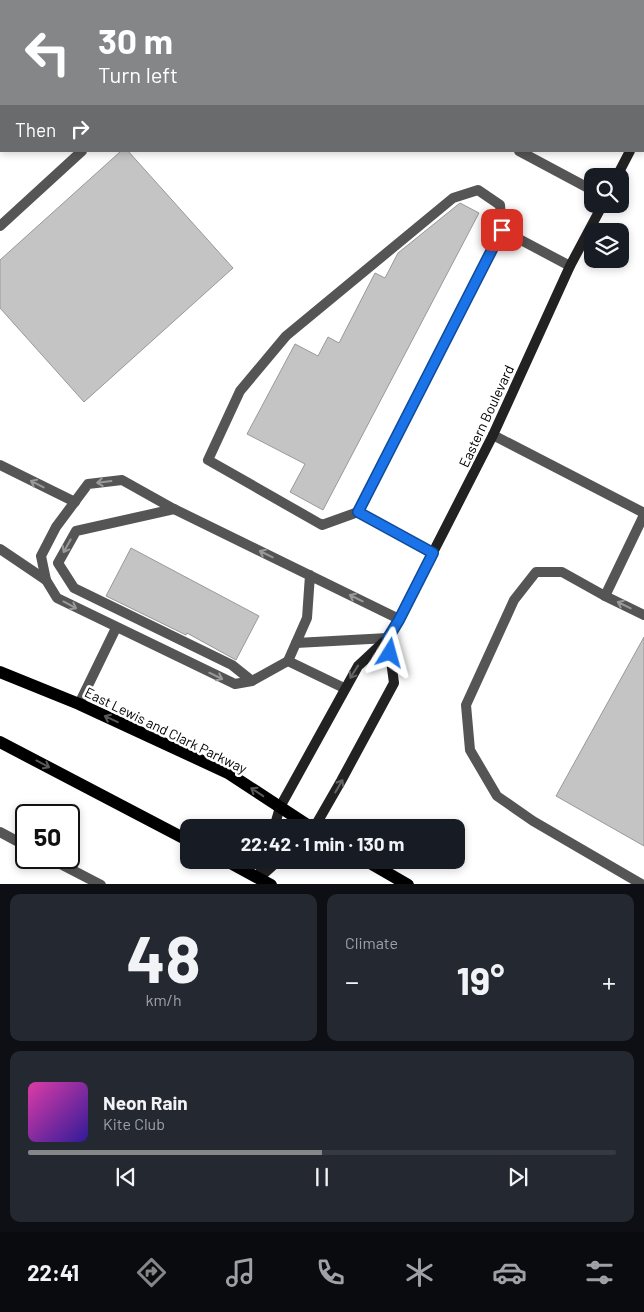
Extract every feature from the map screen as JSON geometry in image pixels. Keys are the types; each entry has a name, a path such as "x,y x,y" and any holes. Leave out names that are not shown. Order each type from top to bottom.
{"main road":[{"path":"621,168 629,152"},
{"name":"Eastern Boulevard","path":"276,819 280,806 344,688 358,666 388,638 399,620 493,435 570,266 598,213"},
{"path":"319,819 342,782 394,683 388,638"},
{"name":"East Lewis and Clark Parkway","path":"0,672 79,704 228,773 300,819"},
{"path":"0,742 180,836"},
{"path":"239,869 257,881 270,884"},
{"path":"257,881 261,869"},
{"path":"257,881 270,869"},
{"path":"381,869 408,884"}],"street":[{"path":"0,226 81,152"},
{"path":"521,152 584,186"},
{"path":"538,161 543,152"},
{"path":"478,190 500,205 502,230 358,512 322,525 208,460 240,390 286,336 453,198 478,190"},
{"path":"502,230 570,266"},
{"path":"493,435 644,514 605,596"},
{"path":"0,465 75,502"},
{"path":"310,576 307,618 288,661 252,681 235,684 57,598 46,580 41,556 56,527 88,484 122,480 174,509 310,576 399,620"},
{"path":"174,509 76,531 58,563 74,588 232,665 252,681"},
{"path":"358,512 433,553"},
{"path":"0,549 46,580"},
{"path":"643,884 533,821 497,796 470,750 466,704 514,600 536,572 562,572 644,615"},
{"path":"79,704 116,628"},
{"path":"296,644 388,638"},
{"path":"288,661 344,688"},
{"path":"0,832 15,840"},
{"path":"71,869 101,884"}],"building":[{"path":"120,152 129,152 233,268 84,402 0,308 0,260"},
{"path":"460,203 479,213 323,510 290,492 305,464 247,434 295,344 318,356 328,337 339,343 375,273 385,278 398,253"},
{"path":"131,548 259,616 236,660 187,633 186,635 106,596"},
{"path":"644,637 644,846 556,796"}],"route":[{"path":"390,653 388,638 433,553 358,512 502,230"}]}
